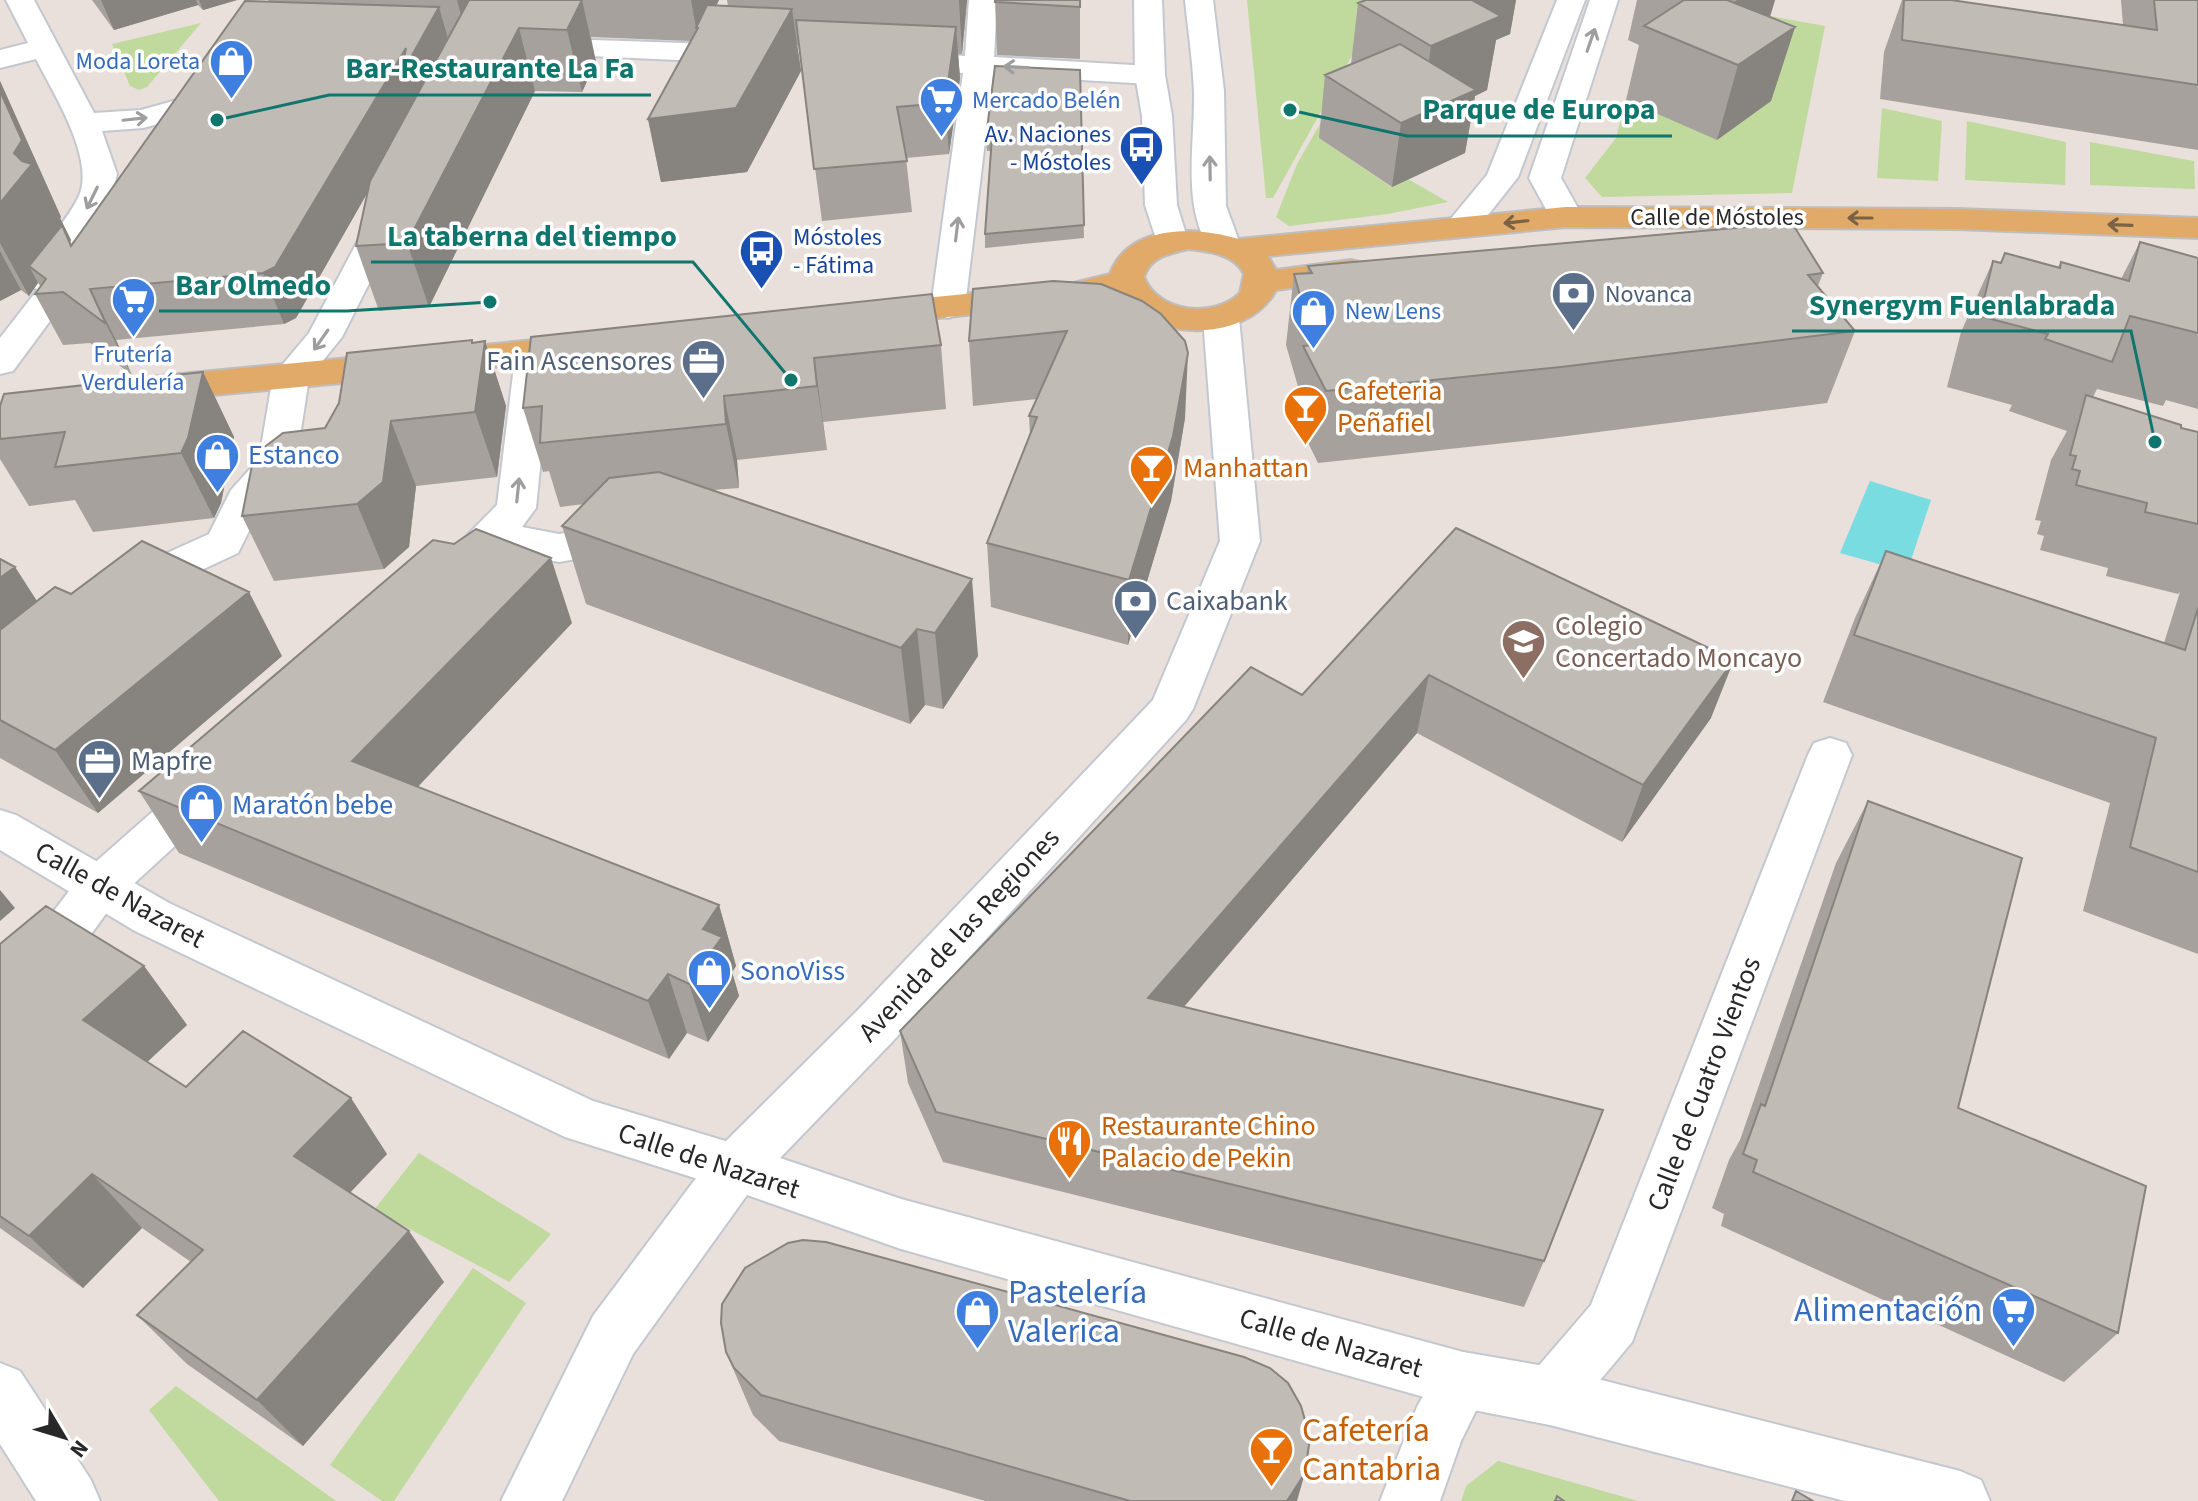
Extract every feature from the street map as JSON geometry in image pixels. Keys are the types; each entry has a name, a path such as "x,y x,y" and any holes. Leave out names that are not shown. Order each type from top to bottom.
{"main road":[{"name":"Calle de Móstoles","path":"1230,246 1566,217 1957,219 2198,228"},
{"path":"1197,239 1230,246 1250,258 1259,270 1262,282 1257,297 1242,310 1221,318 1195,321 1169,318 1147,309 1132,296 1126,281 1127,268 1137,256 1152,247 1171,241 1197,239"},
{"name":"Calle de Móstoles","path":"1595,248 1981,245 2198,254"},
{"path":"1262,282 1383,267"},
{"path":"839,318 1074,293 1126,281"},
{"path":"120,391 289,387 626,341"}],"street":[{"path":"0,325 95,198 101,174 84,123 20,0"},
{"path":"948,307 979,65 983,0"},
{"path":"1148,0 1150,75 1157,116 1161,205 1171,241"},
{"path":"1199,0 1209,91 1210,206 1230,246"},
{"path":"1461,227 1502,177 1571,0"},
{"path":"1566,217 1545,178 1604,0"},
{"path":"710,53 725,22"},
{"path":"510,46 773,56"},
{"path":"0,59 44,48"},
{"path":"880,60 1150,75"},
{"path":"84,123 143,119 193,95 160,142"},
{"path":"105,618 181,563 224,543 245,499 277,462 289,387 324,337 404,185"},
{"path":"0,363 126,192"},
{"name":"Avenida de las Regiones","path":"531,1501 613,1335 736,1167 875,1026 1171,709 1240,541 1221,318"},
{"path":"418,603 462,568 516,508 534,352"},
{"path":"493,536 559,548 658,534"},
{"name":"Calle de Cuatro Vientos","path":"1550,1396 1612,1323 1830,755"},
{"path":"0,991 61,938 99,887 239,762"},
{"name":"Calle de Nazaret","path":"0,828 152,917 583,1121 736,1167 901,1224 1463,1380 1550,1396 1960,1501"},
{"name":"Calle de Nazaret","path":"1410,1501 1437,1427 1463,1380"},
{"path":"0,1391 70,1501"}],"green space":[{"path":"1247,0 1381,0 1356,11 1370,23 1273,198 1266,198"},
{"path":"1682,0 1825,26 1792,193 1602,197 1585,178 1616,138 1626,100"},
{"path":"201,23 147,87 139,90 130,86 112,44"},
{"path":"1363,49 1319,138 1391,187 1408,179 1448,202 1388,214 1289,226 1276,217 1297,164"},
{"path":"1882,108 1942,121 1938,181 1877,178"},
{"path":"1967,121 2066,142 2065,185 1965,180"},
{"path":"2090,142 2194,161 2195,189 2090,185"},
{"path":"419,1153 551,1234 509,1282 374,1210"},
{"path":"473,1268 526,1303 394,1501 382,1501 330,1465"},
{"path":"176,1386 336,1501 219,1501 149,1410"},
{"path":"1498,1461 1638,1501 1461,1501 1466,1486"}],"water":[{"path":"1870,481 1931,500 1907,572 1840,553"}],"building":[{"path":"469,0 582,0 567,30 519,28 407,243 356,246 370,181"},
{"path":"1080,0 1080,7 995,2"},
{"path":"1366,0 1472,0 1501,16 1431,46 1358,3"},
{"path":"1684,0 1727,0 1795,27 1738,65 1644,26"},
{"path":"1904,0 1951,0 2157,30 2154,0 2198,0 2198,85 1902,40"},
{"path":"245,1 439,7 401,75 406,48 275,267 263,273 90,289 106,324 63,292 35,294 46,279 29,266 62,225 71,246"},
{"path":"707,5 792,9 736,108 648,119 698,28"},
{"path":"796,20 956,27 945,103 897,107 907,161 814,169"},
{"path":"1400,44 1476,90 1401,123 1325,75"},
{"path":"995,66 1080,70 1084,225 985,234 992,137 986,137"},
{"path":"0,91 22,140 14,153 22,161 32,164 0,203"},
{"path":"1792,223 1823,273 1808,275 1855,331 1561,367 1326,391 1303,346 1314,345 1294,274 1312,273 1308,266"},
{"path":"2140,242 2198,258 2198,333 2130,316 2112,362 2045,339 2048,334 1980,316 1993,261 2001,263 2005,253 2060,268 2061,262 2129,281"},
{"path":"1053,281 1101,284 1142,301 1161,314 1185,341 1188,353 1173,436 1129,580 987,543 1037,417 1029,416 1067,331 969,341 973,289"},
{"path":"932,294 941,345 814,358 817,386 724,396 726,424 540,443 542,406 523,408 531,337"},
{"path":"472,340 472,343 485,341 475,412 391,421 383,482 357,504 242,516 254,455 283,433 325,428 339,403 347,353"},
{"path":"203,372 188,438 181,453 55,467 65,432 0,439 0,406 4,394"},
{"path":"2086,395 2198,432 2198,524 2145,512 2147,503 2076,485 2080,471 2072,469 2076,456 2070,455"},
{"path":"659,472 972,579 935,633 917,629 901,648 562,526 609,478"},
{"path":"1456,528 1734,660 1643,785 1429,675 1148,998 1603,1110 1544,1261 936,1112 900,1031 1251,667 1302,695"},
{"path":"476,529 551,558 352,761 719,905 703,929 722,937 689,984 668,974 648,1001 139,791 433,540 454,544"},
{"path":"142,541 249,592 55,750 0,720 0,630 55,587 71,594"},
{"path":"1886,551 2185,650 2198,608 2198,872 2130,847 2156,738 1854,635"},
{"path":"0,559 15,567 0,578"},
{"path":"1868,801 2022,858 1958,1108 2146,1186 2118,1333 1753,1172 1757,1160 1743,1154 1761,1104 1765,1106"},
{"path":"46,906 144,966 83,1020 186,1087 243,1031 351,1098 294,1156 409,1231 257,1400 137,1315 203,1250 92,1174 29,1236 0,1216 0,944"},
{"path":"803,1240 826,1242 1244,1357 1270,1368 1288,1383 1301,1406 1310,1438 1305,1473 1287,1501 1130,1501 761,1395 734,1368 726,1352 721,1323 722,1304 745,1268 788,1243"},
{"path":"1796,1491 1813,1501 1792,1501"}],"place":[{"name":"Moda Loreta","path":"231,100"},
{"name":"Parque de Europa","path":"1290,110"},
{"name":"Bar-Restaurante La Fa","path":"217,120"},
{"name":"Mercado Belén","path":"941,139"},
{"name":"Av. Naciones - Móstoles","path":"1142,187"},
{"name":"Móstoles - Fátima","path":"762,290"},
{"name":"Bar Olmedo","path":"490,302"},
{"name":"Novanca","path":"1574,333"},
{"name":"Frutería Verdulería","path":"133,339"},
{"name":"New Lens","path":"1314,350"},
{"name":"La taberna del tiempo","path":"791,380"},
{"name":"Fain Ascensores","path":"703,400"},
{"name":"Synergym Fuenlabrada","path":"2155,442"},
{"name":"Cafeteria Peñafiel","path":"1306,446"},
{"name":"Estanco","path":"217,494"},
{"name":"Manhattan","path":"1152,507"},
{"name":"Caixabank","path":"1135,640"},
{"name":"Colegio Concertado Moncayo","path":"1524,681"},
{"name":"Mapfre","path":"100,800"},
{"name":"Maratón bebe","path":"201,844"},
{"name":"SonoViss","path":"709,1010"},
{"name":"Restaurante Chino Palacio de Pekin","path":"1070,1181"},
{"name":"Alimentación","path":"2013,1349"},
{"name":"Pastelería Valerica","path":"977,1351"},
{"name":"Cafetería Cantabria","path":"1271,1489"}]}
